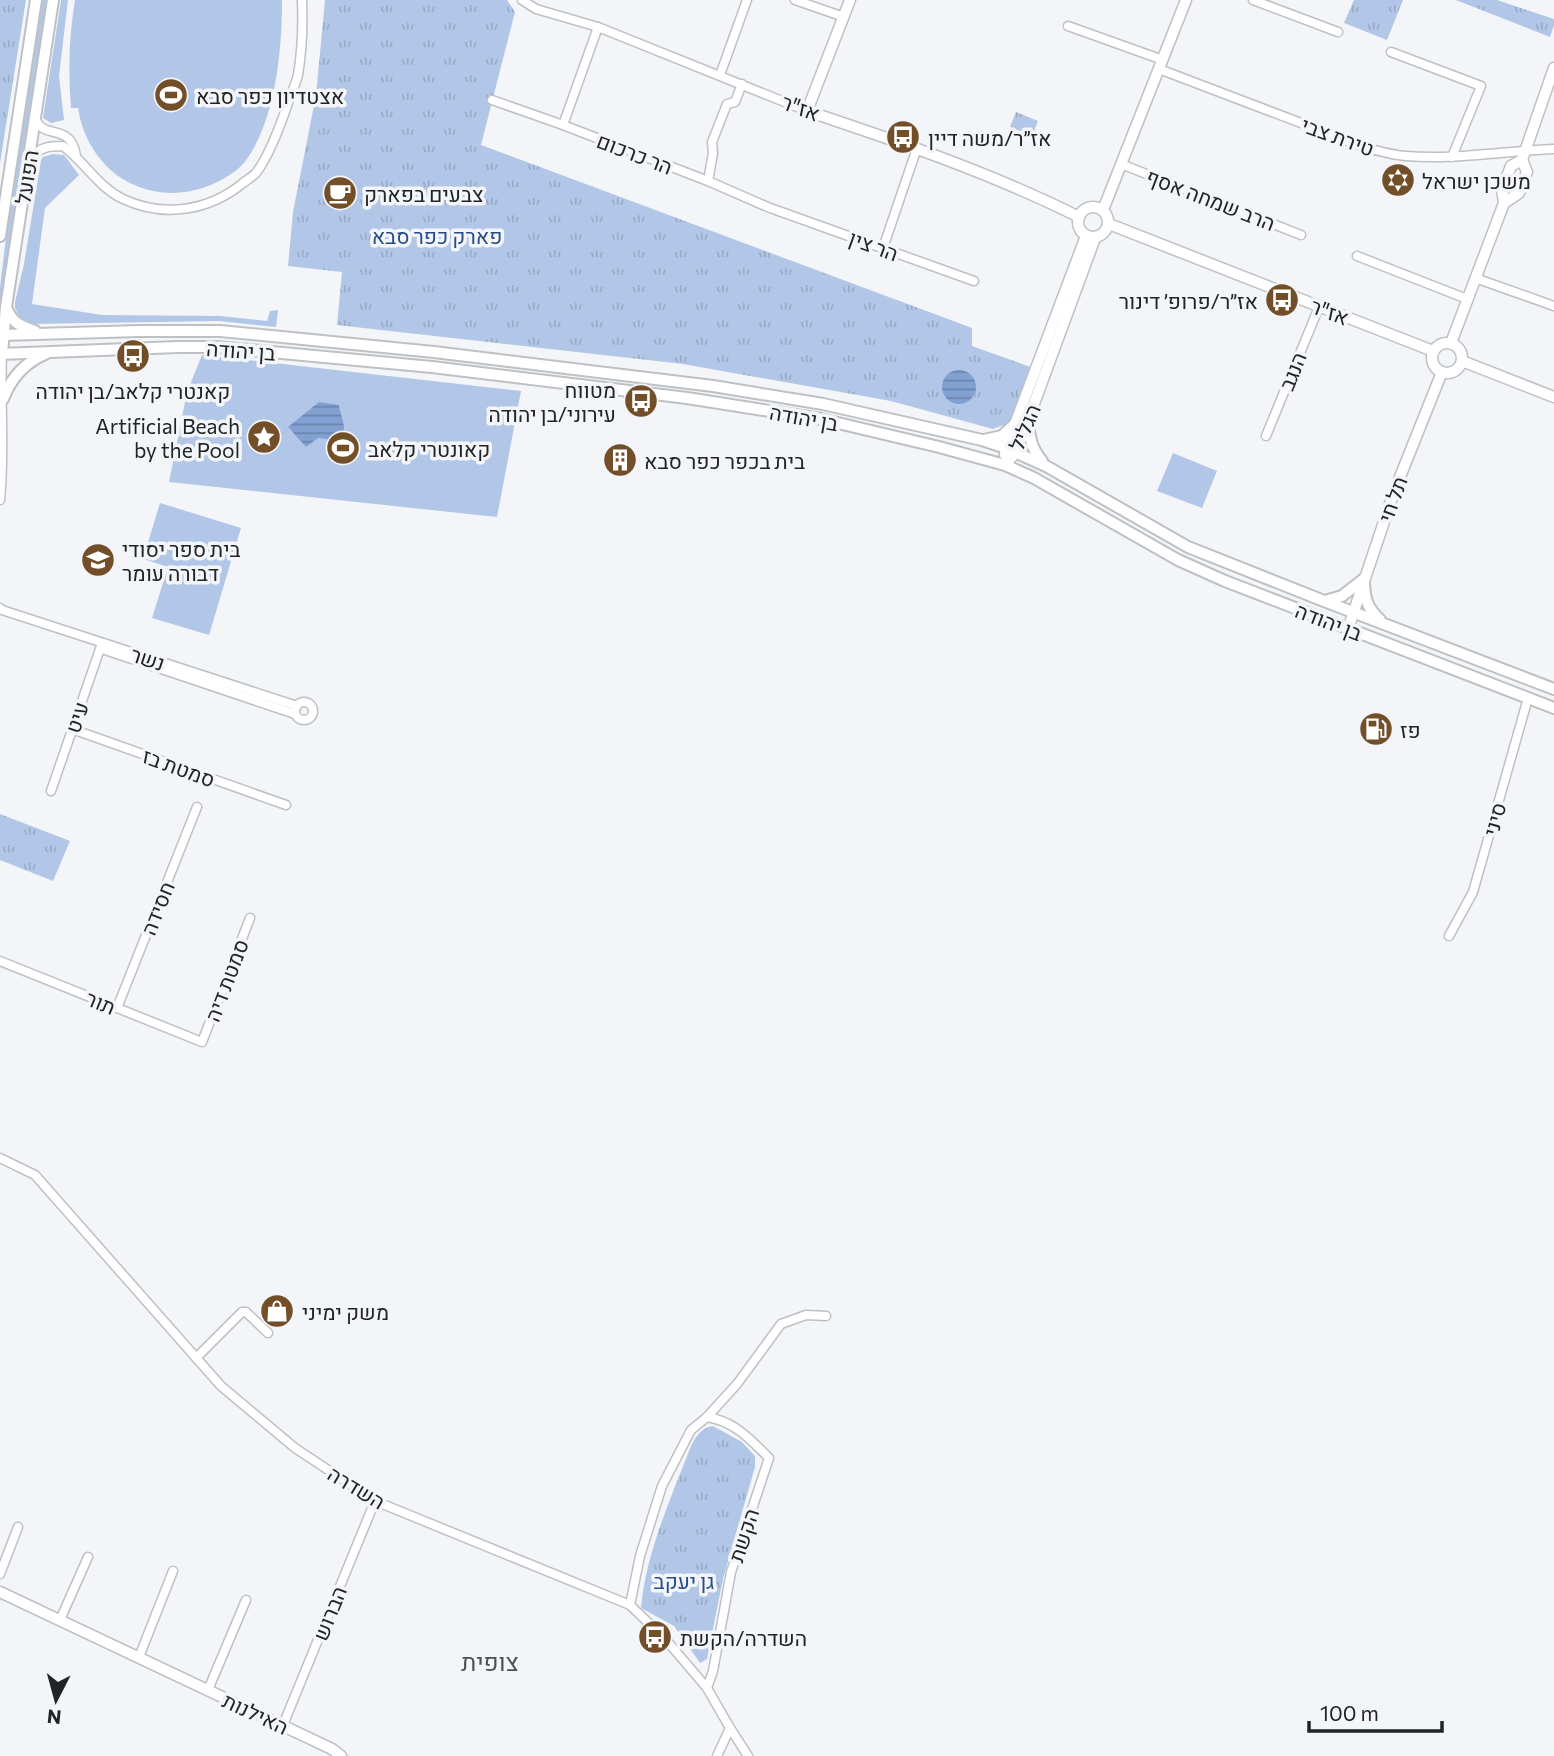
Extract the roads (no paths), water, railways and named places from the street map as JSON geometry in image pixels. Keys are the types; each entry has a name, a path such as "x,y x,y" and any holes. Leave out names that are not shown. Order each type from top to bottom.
{"main road":[{"name":"הפועל","path":"0,236 36,0"},
{"name":"הפועל","path":"1,354 1,335 53,0"},
{"path":"6,307 13,321 20,327 48,335"},
{"name":"בן יהודה","path":"1,335 220,331 433,352 713,386 823,404 982,440 1011,449 1046,466 1188,547 1554,689"},
{"name":"בן יהודה","path":"1,354 178,346 218,347 432,367 687,398 821,419 1005,465 1034,478 1178,560 1224,581 1554,708"},
{"path":"3,399 15,375 34,359 50,352"},
{"path":"1028,420 1034,452 1046,466"},
{"path":"982,440 1002,436 1015,424"},
{"path":"1324,601 1342,596 1364,579"},
{"path":"1364,579 1367,604 1385,624"}],"street":[{"path":"26,177 32,157 37,151 63,146 109,190 121,198 144,206 185,210 208,204 232,192 255,173 279,127 298,76 302,0"},
{"name":"אז\"ר","path":"522,0 536,9 598,27 807,111 917,148 1025,191 1079,217"},
{"path":"720,75 747,0"},
{"path":"795,0 844,17"},
{"path":"807,111 850,0"},
{"path":"1103,210 1186,0"},
{"path":"1253,0 1338,32"},
{"name":"טירת צבי","path":"1068,26 1364,147 1386,153 1452,157 1524,155 1554,149"},
{"path":"563,125 598,27"},
{"path":"1391,52 1481,86 1452,157"},
{"path":"1504,203 1519,193 1527,172 1524,155 1554,68"},
{"path":"708,181 713,153 712,142 727,104 735,102 742,84"},
{"name":"הר כרכום","path":"492,100 708,181"},
{"path":"35,115 36,122 42,129 66,136 75,149 76,156"},
{"path":"883,248 917,148"},
{"path":"1451,343 1504,203 1502,189 1511,166 1524,155"},
{"name":"הרב שמחה אסף","path":"1121,164 1301,234"},
{"name":"הר צין","path":"708,181 771,209 974,281"},
{"path":"1094,207 1103,210 1109,224 1103,235 1091,237 1078,226 1079,217 1085,210 1094,207"},
{"name":"אז\"ר","path":"1109,224 1433,351"},
{"name":"הגליל","path":"1005,465 1028,420 1091,237"},
{"name":"הגליל","path":"1011,449 1015,424 1091,237"},
{"path":"1357,256 1467,299"},
{"path":"1475,278 1554,306"},
{"name":"הנגב","path":"1266,436 1319,306"},
{"path":"1451,343 1458,347 1462,361 1453,372 1442,372 1432,362 1433,351 1440,344 1451,343"},
{"path":"0,500 3,464 1,354"},
{"path":"1462,361 1554,397"},
{"name":"תל חי","path":"1348,629 1394,492 1442,372"},
{"name":"נשר","path":"0,608 101,646"},
{"name":"נשר","path":"0,615 296,710"},
{"name":"עיט","path":"51,791 101,646"},
{"name":"סיני","path":"1449,936 1473,892 1528,698"},
{"name":"סמטת בז","path":"72,729 286,805"},
{"name":"חסידה","path":"117,1008 197,807"},
{"name":"סמטת דיה","path":"202,1042 250,918"},
{"name":"תור","path":"0,961 202,1042"},
{"name":"השדרה","path":"0,1158 35,1175 221,1386 295,1448 375,1501 629,1605 667,1641 707,1688 748,1756"},
{"path":"196,1358 242,1312 246,1312 268,1333"},
{"path":"629,1605 640,1556 662,1486 691,1430 707,1417 737,1384 781,1324 806,1315 826,1316"},
{"name":"הקשת","path":"707,1417 718,1419 742,1431 769,1458 731,1572 713,1671 707,1688"},
{"name":"הברוש","path":"283,1725 375,1501"},
{"path":"0,1574 18,1527"},
{"path":"60,1620 88,1557"},
{"path":"139,1657 173,1571"},
{"name":"האילנות","path":"0,1592 283,1725 341,1756"},
{"name":"האילנות","path":"208,1690 246,1600"},
{"path":"717,1756 730,1728"}],"place":[{"name":"אצטדיון כפר סבא","path":"171,95"},
{"name":"אז״ר/משה דיין","path":"903,137"},
{"name":"משכן ישראל","path":"1398,180"},
{"name":"צבעים בפארק","path":"340,193"},
{"name":"אז״ר/פרופ׳ דינור","path":"1282,300"},
{"name":"קאנטרי קלאב/בן יהודה","path":"133,356"},
{"name":"מטווח עירוני/בן יהודה","path":"641,401"},
{"name":"Artificial Beach by the Pool","path":"264,437"},
{"name":"קאונטרי קלאב","path":"343,448"},
{"name":"בית בכפר כפר סבא","path":"620,460"},
{"name":"בית ספר יסודי דבורה עומר","path":"98,560"},
{"name":"פז","path":"1376,729"},
{"name":"משק ימיני","path":"277,1311"},
{"name":"השדרה/הקשת","path":"655,1637"}],"district":[{"name":"צופית","path":"490,1661"}],"park label":[{"name":"פארק כפר סבא","path":"437,235"},
{"name":"גן יעקב","path":"684,1580"}]}
